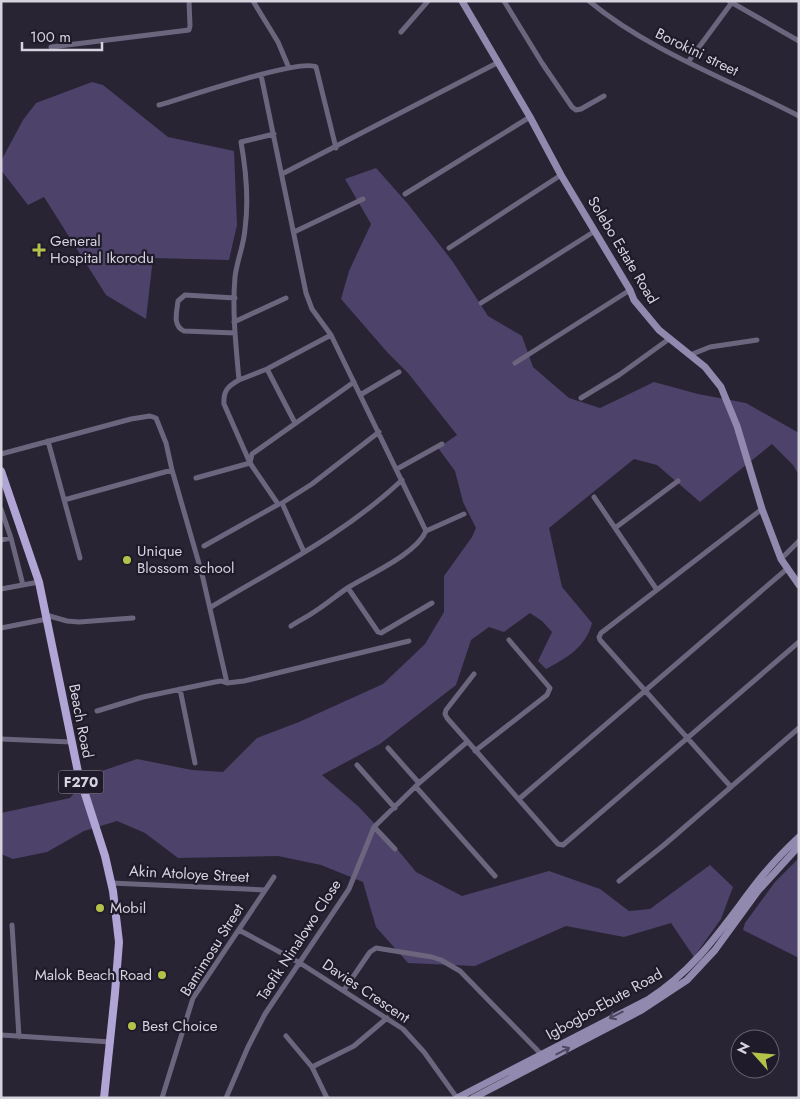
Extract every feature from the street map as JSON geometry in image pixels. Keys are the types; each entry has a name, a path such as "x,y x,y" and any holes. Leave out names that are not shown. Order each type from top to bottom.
{"main road":[{"name":"Solebo Estate Road","path":"462,1 530,117 561,176 630,290 634,300 659,330 705,368 721,387 737,426 762,508 781,559 799,585"},
{"name":"Beach Road","path":"1,470 39,582 78,772 104,856 115,905 119,942 104,1098"},
{"name":"Igbogbo-Ebute Road","path":"457,1098 649,999 678,978 693,965 713,942 756,884 799,837"},
{"name":"Igbogbo-Ebute Road","path":"473,1098 640,1012 687,980 715,950 758,891 799,846"}],"street":[{"path":"51,47 189,30 190,1"},
{"path":"253,1 278,42 288,68"},
{"path":"401,32 428,1"},
{"path":"504,1 572,107 576,110 580,109 604,96"},
{"name":"Borokini street","path":"589,1 596,4 610,18 650,43 799,116"},
{"path":"688,62 731,2 799,41"},
{"path":"282,174 336,148 498,63"},
{"path":"160,105 261,75 288,68 312,65 316,67 336,148"},
{"path":"261,75 306,293 312,309 331,335 426,531"},
{"path":"405,194 530,117"},
{"path":"240,380 234,322 235,279 237,261 245,230 247,209 247,188 241,142 274,134"},
{"path":"449,248 561,176"},
{"path":"294,232 362,199"},
{"path":"481,303 595,232"},
{"path":"515,363 630,290"},
{"path":"235,298 184,295 178,301 176,324 184,331 235,333"},
{"path":"234,322 286,298"},
{"path":"304,552 280,504 250,463 224,404 224,398 228,386 266,369 331,335"},
{"path":"581,398 619,375 670,339"},
{"path":"690,355 710,347 757,340"},
{"path":"266,369 295,423"},
{"path":"360,395 399,372"},
{"path":"250,463 252,454 354,382"},
{"path":"1,454 131,419 150,416 156,418 166,442 172,470 211,607 226,684"},
{"path":"204,546 280,504 320,478 379,432"},
{"path":"48,441 80,558"},
{"path":"397,469 442,444"},
{"path":"196,478 250,463"},
{"path":"64,500 172,470"},
{"path":"211,607 354,520 382,499 402,480"},
{"path":"615,528 678,481"},
{"path":"594,497 657,590"},
{"path":"731,787 599,637 601,633 762,508"},
{"path":"1,509 11,538 22,585"},
{"path":"291,626 318,610 348,588 379,571 415,545 423,538 426,531 464,514"},
{"path":"1,540 11,538"},
{"path":"781,559 799,541"},
{"path":"519,800 788,568"},
{"path":"1,589 39,582"},
{"path":"348,588 378,632 381,633 384,633 432,602"},
{"path":"1,628 47,617 79,622 133,618"},
{"path":"475,751 547,695 550,688 509,640"},
{"path":"97,711 144,697 221,681 226,684 244,681 410,641"},
{"path":"474,674 446,710 445,714 467,742 558,844 563,845 799,642"},
{"path":"180,689 195,763"},
{"path":"619,881 664,845 799,728"},
{"path":"1,739 71,742"},
{"name":"Taofik Ninalowo Close","path":"226,1098 256,1030 349,889 374,827 467,742"},
{"path":"388,748 495,876"},
{"path":"357,765 394,808"},
{"path":"374,827 382,838 395,849"},
{"name":"Bamimosu Street","path":"162,1098 194,998 274,877"},
{"name":"Akin Atoloye Street","path":"111,883 265,890"},
{"path":"12,925 19,1037"},
{"name":"Davies Crescent","path":"239,930 300,963 403,1029 424,1052 457,1098"},
{"path":"344,990 370,952 376,948 441,960 460,971 541,1054"},
{"path":"312,1067 354,1046 387,1018"},
{"path":"1,1035 110,1042"},
{"path":"286,1036 312,1067 328,1098"}],"shaded area":[{"path":"92,82 103,85 168,137 234,151 237,225 229,260 153,258 146,319 106,295 44,197 28,205 1,170 1,161 23,120 36,103"},
{"path":"376,168 408,204 453,262 488,316 522,336 533,367 569,398 600,408 654,382 698,394 746,403 799,433 799,475 793,465 772,444 700,502 657,465 634,459 549,528 562,587 592,623 585,639 575,651 546,669 538,661 552,632 542,621 530,613 504,632 489,627 471,640 456,685 380,744 322,775 359,807 416,872 462,896 549,871 600,889 629,911 650,909 710,865 733,887 721,919 694,957 671,923 624,937 566,926 475,966 408,963 376,927 363,882 321,865 278,856 178,858 145,833 117,821 84,831 47,852 13,859 1,854 1,813 70,798 90,775 137,759 192,770 223,772 257,738 299,722 383,684 425,644 444,612 444,576 472,537 476,528 463,502 455,471 438,448 457,435 408,373 341,299 349,271 371,224 345,179"},
{"path":"799,858 799,958 743,930 745,923 775,882"}],"place":[{"name":"General Hospital Ikorodu","path":"39,250"},
{"name":"Unique Blossom school","path":"127,560"},
{"name":"Mobil","path":"100,908"},
{"name":"Malok Beach Road","path":"162,975"},
{"name":"Best Choice","path":"132,1026"}]}
